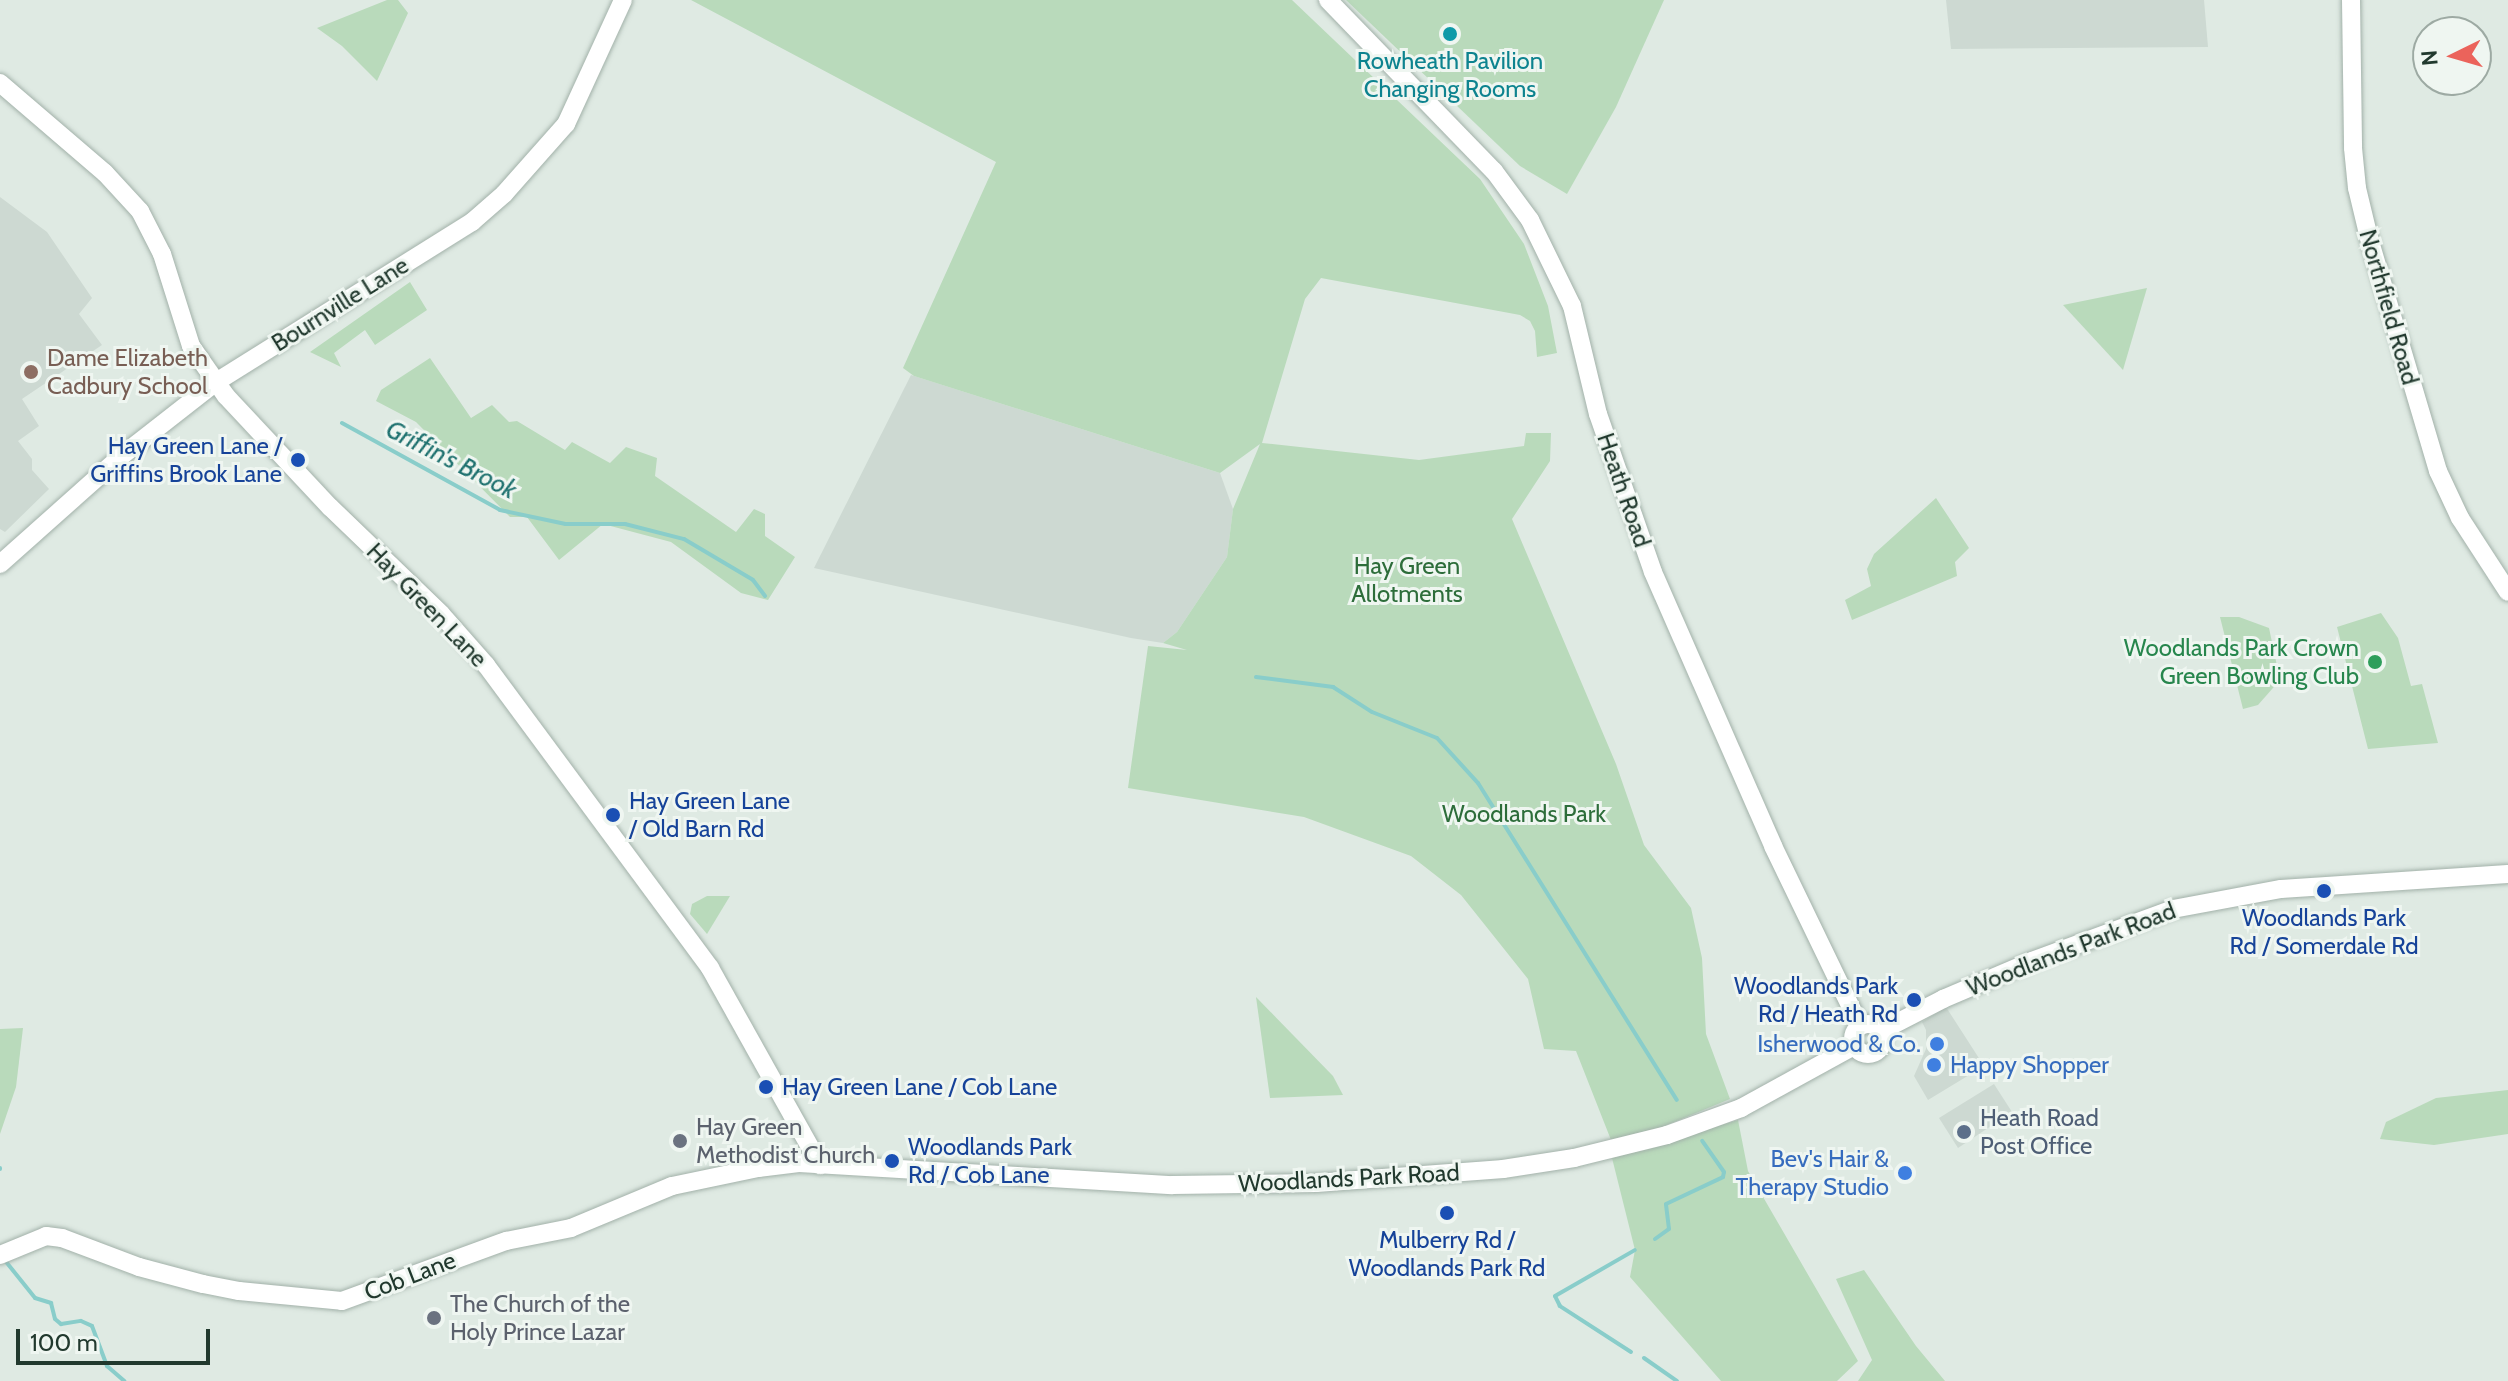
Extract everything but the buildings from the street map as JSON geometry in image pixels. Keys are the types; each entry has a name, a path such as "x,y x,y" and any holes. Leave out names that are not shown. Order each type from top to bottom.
{"street":[{"name":"Bournville Lane","path":"1,561 120,457 216,382 472,222 504,194 566,124 623,0"},
{"name":"Heath Road","path":"1328,0 1494,171 1530,220 1572,306 1598,414 1653,572 1773,846 1860,1026"},
{"name":"Northfield Road","path":"2351,0 2353,148 2357,188 2369,238 2438,471 2460,518 2508,592"},
{"name":"Hay Green Lane","path":"0,83 35,117 105,173 140,211 162,254 191,346 216,382 330,507 441,614 486,665 710,968 820,1165"},
{"name":"Woodlands Park Road","path":"1881,1031 1943,999 2032,961 2173,909 2281,889 2508,874"},
{"path":"1872,1025 1881,1031 1883,1039 1876,1051 1867,1053 1854,1046 1853,1037 1860,1026 1872,1025"},
{"name":"Woodlands Park Road","path":"820,1165 1172,1185 1316,1183 1503,1169 1574,1158 1667,1135 1741,1108 1854,1046"},
{"name":"Cob Lane","path":"4,1254 46,1236 62,1238 139,1267 203,1284 239,1291 342,1301 506,1241 571,1228 682,1183 758,1168 820,1165"}],"shaded area":[{"path":"1946,0 2204,0 2208,47 1951,49"},
{"name":"Dame Elizabeth Cadbury School","path":"0,197 47,232 92,298 79,314 102,345 22,399 39,426 18,441 32,459 32,470 49,489 5,532 0,529"},
{"path":"911,375 1220,473 1233,509 1227,557 1177,632 1163,643 1131,638 814,568"},
{"path":"1946,1007 1984,1066 1928,1100 1914,1076 1926,1049 1926,1030 1922,1022"},
{"path":"1994,1084 2012,1112 1958,1148 1939,1118"}],"green space":[{"path":"387,0 398,0 408,13 377,81 342,46 317,28"},
{"path":"691,0 1292,0 1480,179 1524,244 1548,306 1557,353 1537,357 1535,331 1530,321 1520,315 1321,278 1305,299 1262,443 1419,460 1524,446 1526,433 1551,433 1550,461 1512,519 1616,764 1644,845 1691,908 1702,958 1706,1034 1730,1099 1662,1127 1611,1140 1576,1051 1544,1049 1528,979 1461,895 1411,856 1304,817 1128,788 1148,646 1187,650 1163,643 1177,632 1227,557 1233,509 1260,444 1220,473 914,376 903,368 996,162"},
{"path":"1346,0 1664,0 1616,107 1567,194 1520,166"},
{"path":"410,282 427,310 375,345 365,330 334,353 341,367 310,352"},
{"path":"2147,288 2123,370 2063,305"},
{"path":"430,358 471,418 492,405 509,422 517,421 565,450 572,442 610,463 626,447 657,458 655,476 736,532 754,509 765,514 765,536 795,557 768,600 741,593 671,542 603,524 559,560 527,517 510,517 416,422 376,401 381,390"},
{"path":"1936,498 1969,548 1955,562 1957,576 1852,620 1845,600 1871,586 1867,569 1874,554"},
{"path":"2381,613 2398,638 2411,686 2422,684 2438,743 2368,749 2337,627"},
{"path":"2220,617 2239,617 2269,628 2280,680 2258,705 2243,709"},
{"path":"707,896 730,896 707,934 690,914 692,904"},
{"path":"1256,997 1333,1076 1343,1095 1270,1098"},
{"path":"23,1028 16,1087 0,1134 0,1029"},
{"path":"2508,1090 2508,1134 2434,1145 2380,1139 2386,1122 2436,1098"},
{"path":"1738,1120 1748,1171 1858,1361 1837,1381 1721,1381 1630,1277 1635,1250 1612,1158"},
{"path":"1864,1270 1916,1346 1945,1381 1858,1381 1872,1360 1836,1279"}],"waterway":[{"name":"Griffin's Brook","path":"342,423 500,510 566,524 625,524 684,539 753,580 765,596"},
{"path":"1256,677 1333,687 1372,712 1437,738 1478,783 1677,1100"},
{"path":"1655,1239 1669,1229 1666,1204 1723,1177 1724,1172 1702,1141"},
{"path":"1631,1352 1560,1306 1555,1296 1635,1250"},
{"path":"3,1258 35,1298 51,1303 55,1319 61,1324 81,1321 92,1326 107,1366 124,1381"},
{"path":"1644,1358 1677,1381"}],"place":[{"name":"Rowheath Pavilion Changing Rooms","path":"1450,34"},
{"name":"Dame Elizabeth Cadbury School","path":"31,372"},
{"name":"Hay Green Lane / Griffins Brook Lane","path":"298,460"},
{"name":"Woodlands Park Crown Green Bowling Club","path":"2375,662"},
{"name":"Hay Green Lane / Old Barn Rd","path":"613,815"},
{"name":"Woodlands Park Rd / Somerdale Rd","path":"2324,891"},
{"name":"Woodlands Park Rd / Heath Rd","path":"1914,1000"},
{"name":"Isherwood & Co.","path":"1937,1044"},
{"name":"Happy Shopper","path":"1934,1065"},
{"name":"Hay Green Lane / Cob Lane","path":"766,1087"},
{"name":"Heath Road Post Office","path":"1964,1132"},
{"name":"Hay Green Methodist Church","path":"680,1141"},
{"name":"Woodlands Park Rd / Cob Lane","path":"892,1161"},
{"name":"Bev's Hair & Therapy Studio","path":"1905,1173"},
{"name":"Mulberry Rd / Woodlands Park Rd","path":"1447,1213"},
{"name":"The Church of the Holy Prince Lazar","path":"434,1318"}],"park label":[{"name":"Hay Green Allotments","path":"1407,580"},
{"name":"Woodlands Park","path":"1524,814"}]}
